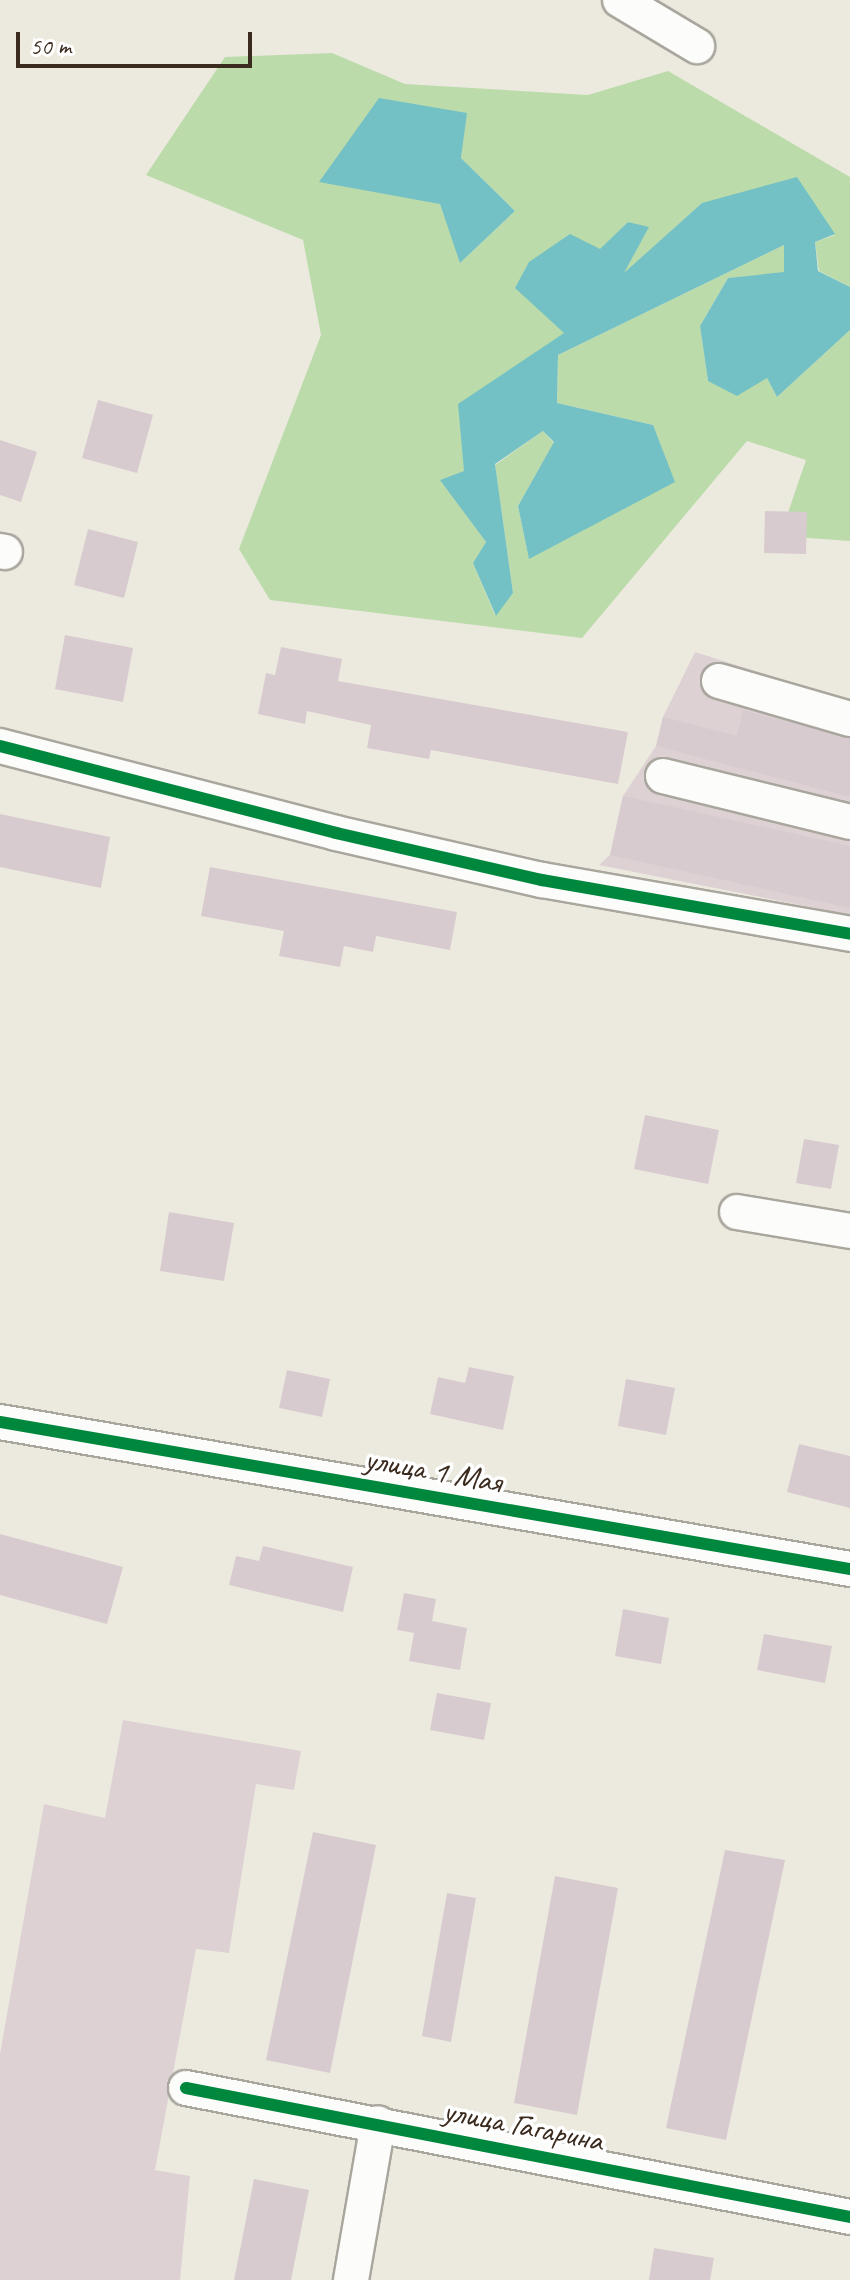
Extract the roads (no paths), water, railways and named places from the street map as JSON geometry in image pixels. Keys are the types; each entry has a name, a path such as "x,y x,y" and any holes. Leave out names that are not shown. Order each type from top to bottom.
{"street":[{"path":"620,0 697,46"},
{"path":"719,681 850,719"},
{"path":"0,746 336,833 542,880 850,934"},
{"path":"663,776 850,822"},
{"path":"737,1212 850,1231"},
{"name":"улица 1 Мая","path":"4,1423 850,1569"},
{"name":"улица Гагарина","path":"186,2088 850,2217"},
{"path":"351,2280 378,2123"}],"water":[{"path":"379,98 467,113 461,158 515,211 460,263 440,204 319,182"},
{"path":"797,177 835,234 815,242 818,271 850,287 850,330 777,397 767,378 737,396 708,381 700,326 728,278 784,272 784,245 558,355 557,403 653,425 675,482 529,559 518,506 554,442 543,431 495,464 513,593 496,616 473,563 486,542 440,480 464,471 458,404 564,333 515,288 529,262 570,234 600,249 628,222 649,227 624,273 702,203"}]}
